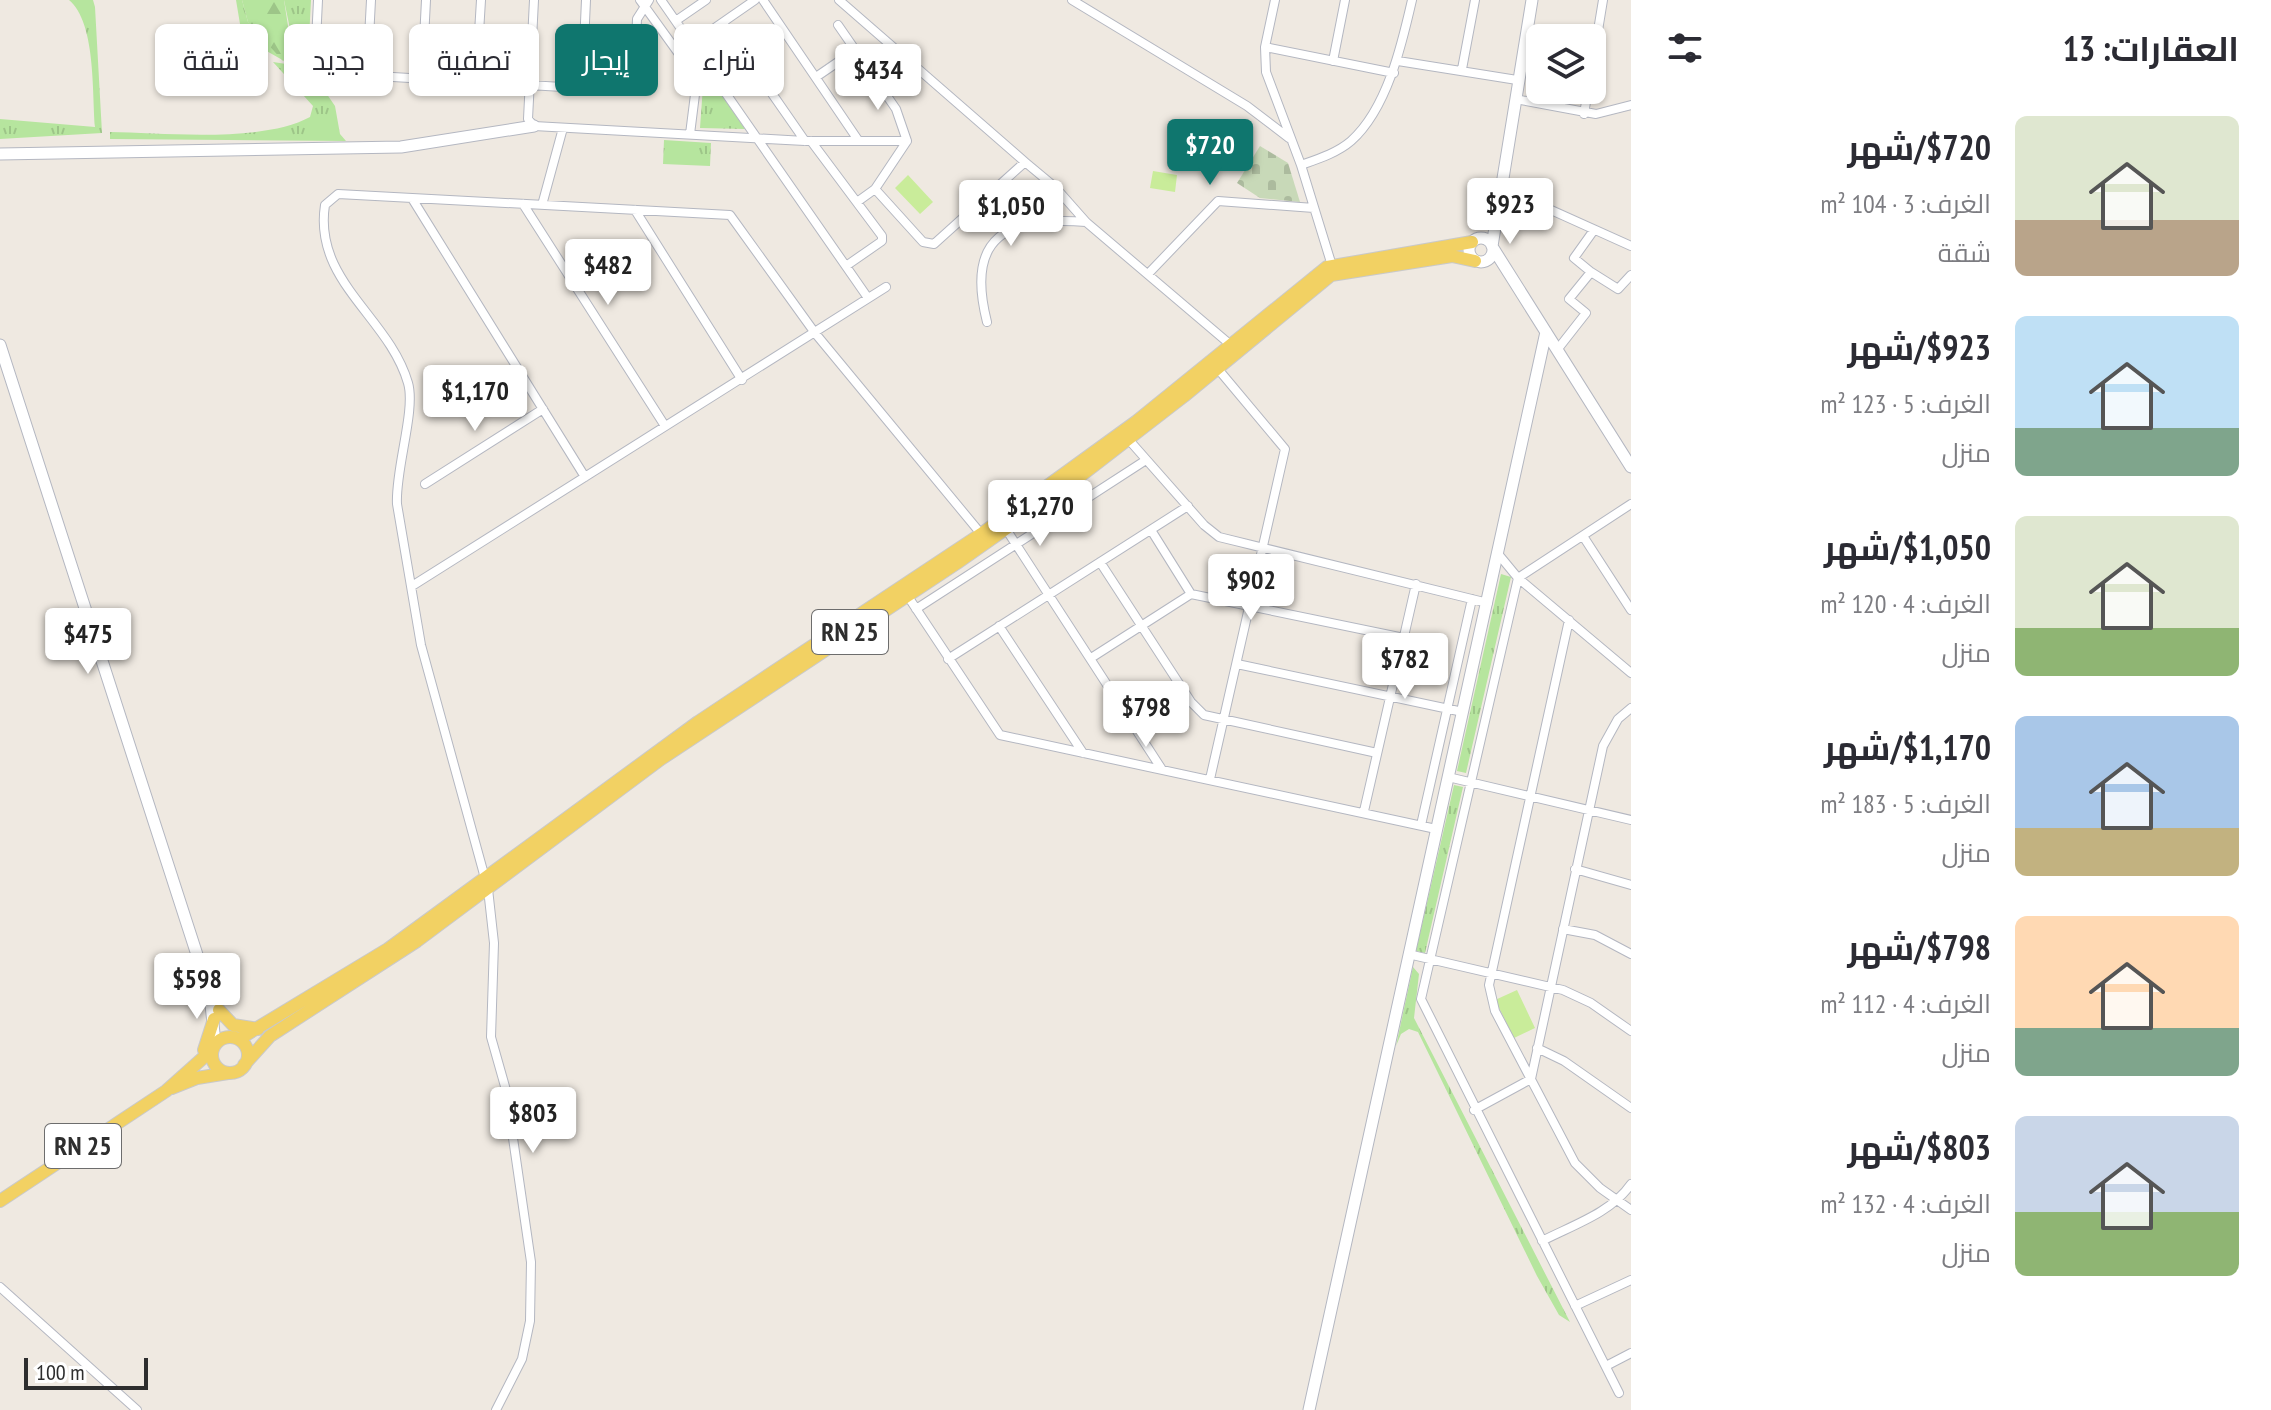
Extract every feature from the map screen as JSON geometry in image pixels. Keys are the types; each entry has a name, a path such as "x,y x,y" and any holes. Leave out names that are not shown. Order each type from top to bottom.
{"main road":[{"path":"1480,261 1492,247 1532,0"},
{"path":"0,154 401,147 534,126"},
{"path":"1480,261 1469,252 1495,214"},
{"path":"1333,269 1485,239 1631,467"},
{"path":"1333,269 1452,256 1480,261 1508,273"},
{"name":"RN 25","path":"237,1038 261,1029 486,885 722,716 907,595 1333,269"},
{"name":"RN 25","path":"244,1065 270,1036 404,950 688,728 984,538 1006,529 1129,440 1218,369 1333,269"},
{"path":"1309,1410 1546,332"},
{"path":"0,345 216,1014 215,1065 230,1072 244,1065 247,1048 216,1014"},
{"path":"216,1014 233,1025 261,1029"},
{"path":"192,1066 206,1046 216,1014"},
{"path":"214,1046 224,1037 237,1038"},
{"name":"RN 25","path":"0,1201 166,1091 214,1046"},
{"name":"RN 25","path":"166,1091 197,1078 230,1072"}],"street":[{"path":"317,24 318,0"},
{"path":"370,24 371,0"},
{"path":"425,24 426,0"},
{"path":"480,24 481,0"},
{"path":"533,24 534,0"},
{"path":"585,24 586,0"},
{"path":"661,0 680,24"},
{"path":"677,20 706,0"},
{"path":"755,0 723,23 883,238 846,266"},
{"path":"763,0 858,140"},
{"path":"839,0 1055,187 1086,222 1232,346"},
{"path":"1072,0 1247,106 1289,138"},
{"path":"1275,0 1265,47 1266,72 1301,165 1333,269"},
{"path":"1333,61 1345,0"},
{"path":"1301,165 1338,150 1353,140 1394,73 1412,0"},
{"path":"1462,69 1475,0"},
{"path":"1599,24 1603,0"},
{"path":"637,24 644,2"},
{"path":"644,2 674,46"},
{"path":"838,25 896,109 907,141"},
{"path":"1265,47 1394,73"},
{"path":"816,77 854,51"},
{"path":"1398,61 1517,80"},
{"path":"529,96 528,119 534,126 808,141 907,141"},
{"path":"690,134 695,96"},
{"path":"730,96 868,298"},
{"path":"1515,99 1584,114 1609,113 1631,105"},
{"path":"1584,114 1586,104"},
{"path":"542,205 563,128"},
{"path":"857,202 875,189 907,141"},
{"path":"875,189 923,242 934,244 1025,162"},
{"path":"1500,187 1631,246"},
{"path":"496,1410 522,1359 530,1321 531,1262 506,1090 491,1037 494,943 486,885 462,785 421,645 396,482 409,385 399,360 336,272 328,255 322,220 325,205 338,194 730,215 815,333 984,538"},
{"path":"413,200 585,477"},
{"path":"1148,274 1218,201 1314,208"},
{"path":"523,204 665,426"},
{"path":"635,210 742,380"},
{"path":"987,322 979,291 979,273 996,240 1020,224 1039,220 1086,222"},
{"path":"1594,230 1574,258 1618,289 1631,275"},
{"path":"1557,350 1586,313 1569,299 1591,272"},
{"path":"412,586 886,287"},
{"path":"1210,779 1285,449 1218,369"},
{"path":"425,484 543,409"},
{"path":"1129,440 1212,533 1488,603"},
{"path":"916,609 1146,460"},
{"path":"1619,1393 1423,1011 1421,999 1518,578 1631,504"},
{"path":"948,659 1188,506"},
{"path":"1006,529 1161,768"},
{"path":"1151,530 1191,594"},
{"path":"1583,536 1631,610"},
{"path":"1499,555 1518,578 1631,673"},
{"path":"1100,562 1198,711 1224,720 1377,753"},
{"path":"1364,811 1416,584"},
{"path":"1091,658 1191,594 1404,638"},
{"path":"907,595 1000,735 1364,811 1436,829"},
{"path":"1421,825 1472,599"},
{"path":"1569,620 1489,973 1495,1011 1575,1163 1631,1210"},
{"path":"999,626 1083,753"},
{"path":"1237,664 1463,712"},
{"path":"1531,1079 1603,746 1618,719 1631,708"},
{"path":"1448,777 1631,820"},
{"path":"1575,869 1631,885"},
{"path":"1563,929 1595,935 1631,954"},
{"path":"1408,954 1550,987 1591,1003 1631,1031"},
{"path":"1537,1048 1564,1061 1631,1108"},
{"path":"1474,1110 1531,1079"},
{"path":"1542,1241 1617,1200 1631,1184"},
{"path":"1575,1306 1631,1280"},
{"path":"0,1287 137,1410"},
{"path":"1606,1366 1631,1353"}],"green space":[{"path":"69,0 93,0 95,7 102,133 0,139 0,119 95,127 88,41 78,11"},
{"path":"236,0 242,0 251,24 240,24"},
{"path":"242,0 284,0 288,24 284,24 283,61 268,44 268,24 248,22"},
{"path":"284,0 311,0 310,24 289,24"},
{"path":"268,36 284,47 284,61 268,52"},
{"path":"273,62 284,64 284,74"},
{"path":"304,96 328,96 335,106 340,134 346,141 110,139 110,132 213,135 266,130 310,117 313,106"},
{"path":"702,96 722,96 745,129 700,128"},
{"path":"664,140 711,143 710,166 663,164"},
{"path":"1260,146 1288,163 1300,202 1260,198 1237,183"},
{"path":"1153,171 1177,175 1175,192 1150,188"},
{"path":"908,175 933,202 920,214 895,188"},
{"path":"1501,574 1511,577 1466,773 1457,771"},
{"path":"1454,785 1463,787 1425,953 1416,951"},
{"path":"1413,967 1419,974 1414,1018 1570,1322 1559,1315 1537,1276 1418,1032 1409,1029 1401,1034 1396,1046"},
{"path":"1517,990 1535,1028 1514,1038 1495,1000"}]}
